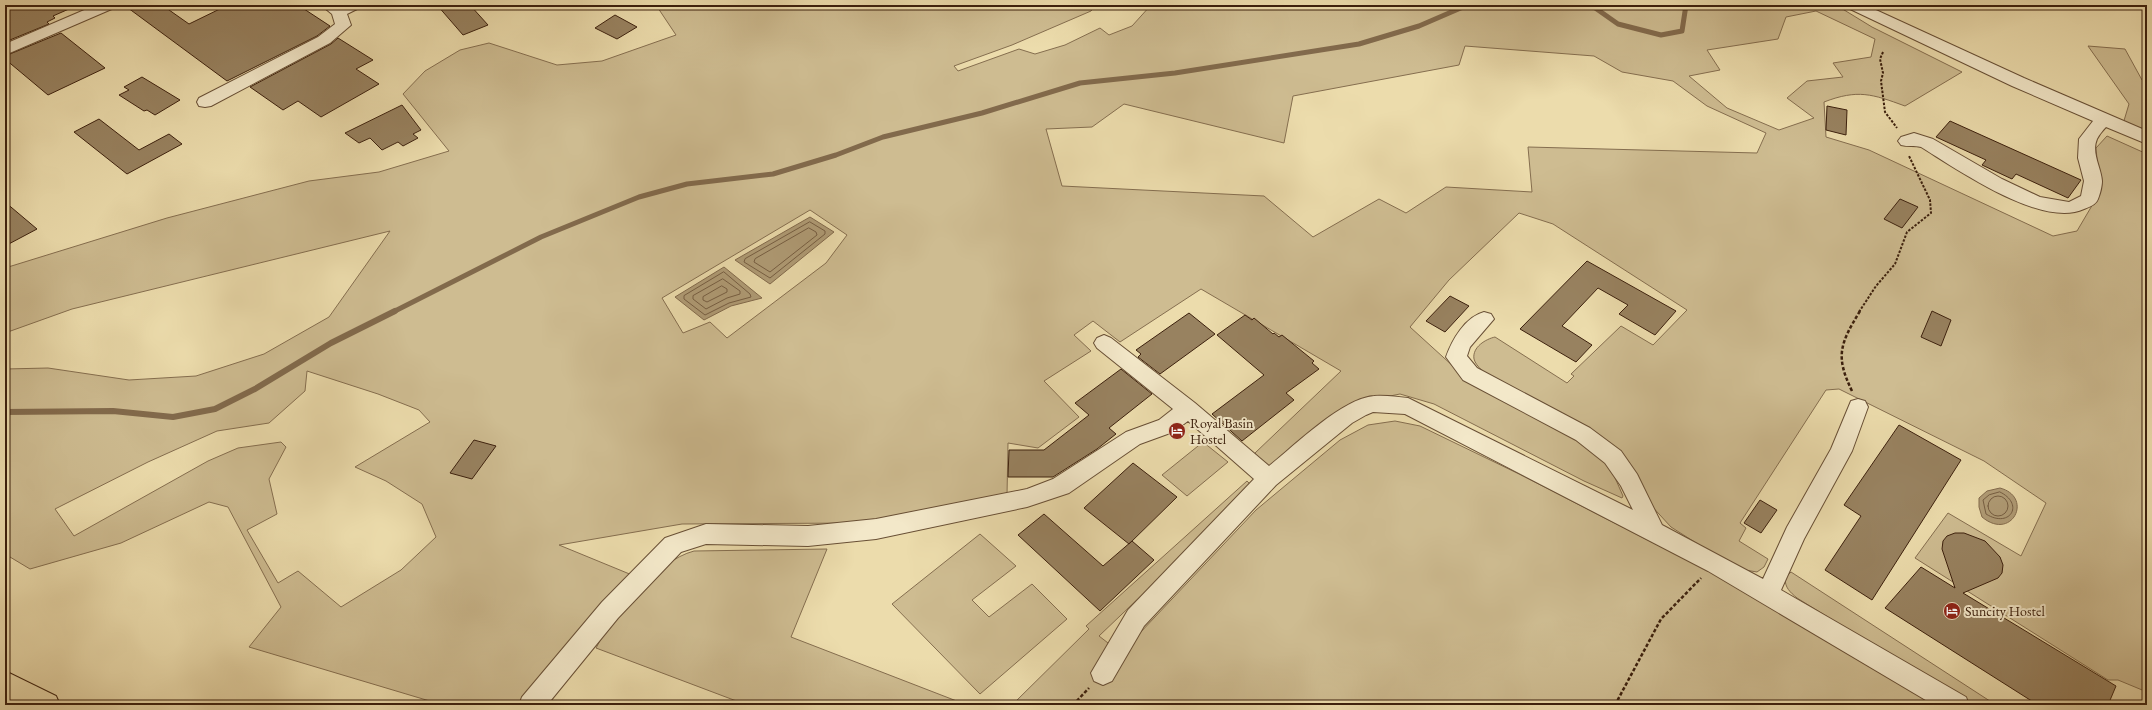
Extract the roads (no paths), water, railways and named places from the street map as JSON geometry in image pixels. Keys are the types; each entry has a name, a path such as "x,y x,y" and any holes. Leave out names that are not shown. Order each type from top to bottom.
{"highway":[{"path":"5,684 46,705"}],"street":[{"path":"5,50 109,5"},
{"path":"205,102 324,40 343,25 334,8 354,5"},
{"path":"1853,5 2147,138"},
{"path":"1907,141 1914,138 1927,143 2010,191 2042,204 2070,208 2089,199 2093,181 2087,158 2088,139 2103,119"},
{"path":"1484,319 1461,343 1456,357 1470,374 1583,434 1613,457 1629,480 1654,532"},
{"path":"1104,343 1253,463 1268,479"},
{"path":"1103,673 1136,618 1268,479 1345,417 1359,409 1373,404 1408,406 1654,532 1716,564 1957,705"},
{"path":"1768,594 1795,534 1841,451 1858,407"},
{"path":"531,705 610,610 673,545 706,534 808,536 876,529 1027,498 1062,486 1133,438 1166,426 1188,410"}],"water":[{"path":"810,217 834,232 770,284 735,260"},
{"path":"724,267 762,298 731,306 704,320 675,297"},
{"path":"2000,488 2010,493 2016,500 2017,508 2015,515 2010,521 2002,524 1993,523 1982,517 1979,507 1979,498 1987,491"}],"waterway":[{"path":"393,312 541,237 639,197 687,184 773,174 836,155 883,137 982,113 1080,83 1175,73 1359,44 1419,26 1463,7 1480,5"},
{"path":"1591,5 1618,24 1661,35 1682,31 1686,5"},
{"path":"5,412 113,411 173,417 215,409 255,389 331,343 393,312"}],"place":[{"name":"Royal Basin Hostel","path":"1177,431"},
{"name":"Suncity Hostel","path":"1952,611"}]}
